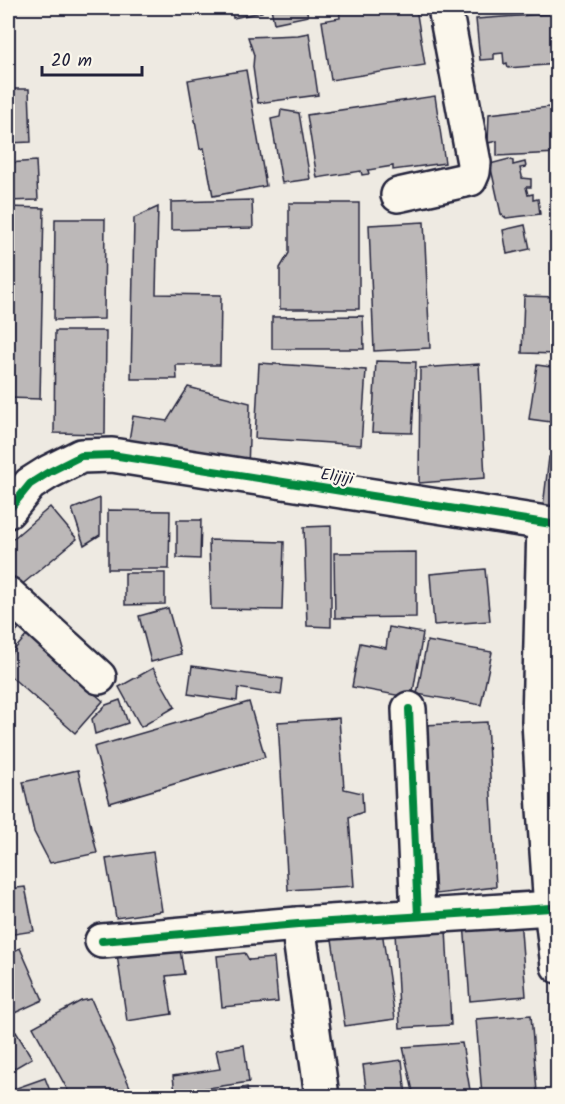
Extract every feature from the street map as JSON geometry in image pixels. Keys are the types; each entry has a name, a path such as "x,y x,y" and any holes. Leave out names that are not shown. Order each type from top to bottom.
{"street":[{"path":"398,195 470,179 473,172 474,163 445,8"},
{"name":"Elijiji","path":"8,511 30,484 49,472 81,456 112,455 551,525"},
{"path":"551,525 540,721 551,908 558,966"},
{"path":"8,594 99,676"},
{"path":"409,710 418,916"},
{"path":"102,941 298,924 551,908"},
{"path":"298,924 321,1089"}],"building":[{"path":"231,8 262,8 262,12 233,18"},
{"path":"271,8 306,8 308,16 274,23"},
{"path":"339,8 416,8 425,65 331,80 322,21 340,18"},
{"path":"558,13 558,64 508,68 507,63 504,64 503,53 494,54 494,59 480,60 476,19"},
{"path":"309,33 318,95 258,103 253,67 254,55 248,37"},
{"path":"246,70 266,186 213,196 204,148 200,149 188,80"},
{"path":"8,89 29,89 31,142 8,143"},
{"path":"435,96 445,163 393,170 393,166 368,170 369,174 362,175 361,171 317,178 307,115"},
{"path":"558,106 558,153 497,156 497,141 488,143 489,114"},
{"path":"281,110 299,113 310,179 282,183 271,119 280,117"},
{"path":"509,159 513,161 513,165 525,162 526,167 520,168 522,178 531,179 531,187 526,187 528,195 533,194 533,200 538,199 540,214 506,218 501,214 490,164"},
{"path":"36,161 38,200 8,201 8,163"},
{"path":"252,200 253,228 171,230 171,202"},
{"path":"289,203 359,203 359,309 280,309 280,268 289,253"},
{"path":"8,207 44,208 40,399 8,398"},
{"path":"158,207 156,294 221,295 220,365 176,365 177,379 131,379 134,218"},
{"path":"55,219 105,219 104,319 54,320"},
{"path":"424,222 430,348 374,351 369,225"},
{"path":"525,225 530,249 507,254 503,230"},
{"path":"524,296 558,297 558,354 522,353"},
{"path":"363,316 364,349 272,349 272,317"},
{"path":"55,331 106,331 105,434 54,433"},
{"path":"376,361 416,362 412,433 372,432"},
{"path":"259,363 366,370 361,445 255,438"},
{"path":"479,364 485,478 419,483 420,368"},
{"path":"537,365 558,368 558,423 529,419"},
{"path":"188,387 250,403 248,472 127,453 133,416 167,421"},
{"path":"549,457 558,458 558,509 543,507"},
{"path":"100,498 100,535 84,545 72,509"},
{"path":"50,507 77,539 19,587 8,584 8,543"},
{"path":"108,510 170,511 169,569 108,569"},
{"path":"177,520 201,520 200,559 177,558"},
{"path":"331,526 331,627 307,626 304,527"},
{"path":"209,540 284,542 282,610 211,609"},
{"path":"416,552 416,617 335,618 334,553"},
{"path":"485,569 490,621 434,625 430,574"},
{"path":"125,573 165,573 165,604 125,605"},
{"path":"168,608 181,654 151,662 139,616"},
{"path":"8,620 19,628 8,644"},
{"path":"389,627 423,633 412,698 352,687 360,643 386,648"},
{"path":"27,635 103,701 75,733 8,674 8,657"},
{"path":"427,641 492,652 481,705 417,694"},
{"path":"192,666 283,679 281,695 238,688 237,701 188,694"},
{"path":"153,668 175,707 141,727 119,687"},
{"path":"120,700 128,723 95,734 92,719 106,705"},
{"path":"249,702 265,757 110,803 94,747"},
{"path":"339,718 344,789 362,793 363,812 349,817 354,886 288,890 278,722"},
{"path":"487,722 496,887 436,894 424,725"},
{"path":"78,770 97,853 50,863 34,832 23,782"},
{"path":"153,852 162,911 116,918 106,859"},
{"path":"25,887 34,931 8,935 8,889"},
{"path":"520,918 526,996 470,1001 464,923"},
{"path":"446,929 451,1025 400,1028 395,932"},
{"path":"382,931 395,1019 345,1026 332,939"},
{"path":"178,938 184,974 166,976 172,1014 127,1021 116,948"},
{"path":"20,948 43,1000 8,1016 8,954"},
{"path":"245,953 249,960 274,958 278,1002 222,1007 217,956"},
{"path":"91,999 134,1096 71,1096 33,1027 81,1001"},
{"path":"531,1015 537,1092 482,1096 476,1019"},
{"path":"16,1032 32,1058 8,1072 8,1037"},
{"path":"462,1043 471,1096 414,1096 403,1047"},
{"path":"244,1045 249,1082 175,1093 173,1076 220,1069 216,1050"},
{"path":"402,1060 406,1096 367,1096 363,1065"},
{"path":"45,1078 52,1096 8,1096 8,1091"},
{"path":"247,1087 248,1096 192,1096"}],"cycle path":[{"path":"8,511 30,484 49,472 81,456 112,455 558,525"},
{"path":"409,709 418,916"},
{"path":"102,941 298,924 551,908"}]}
